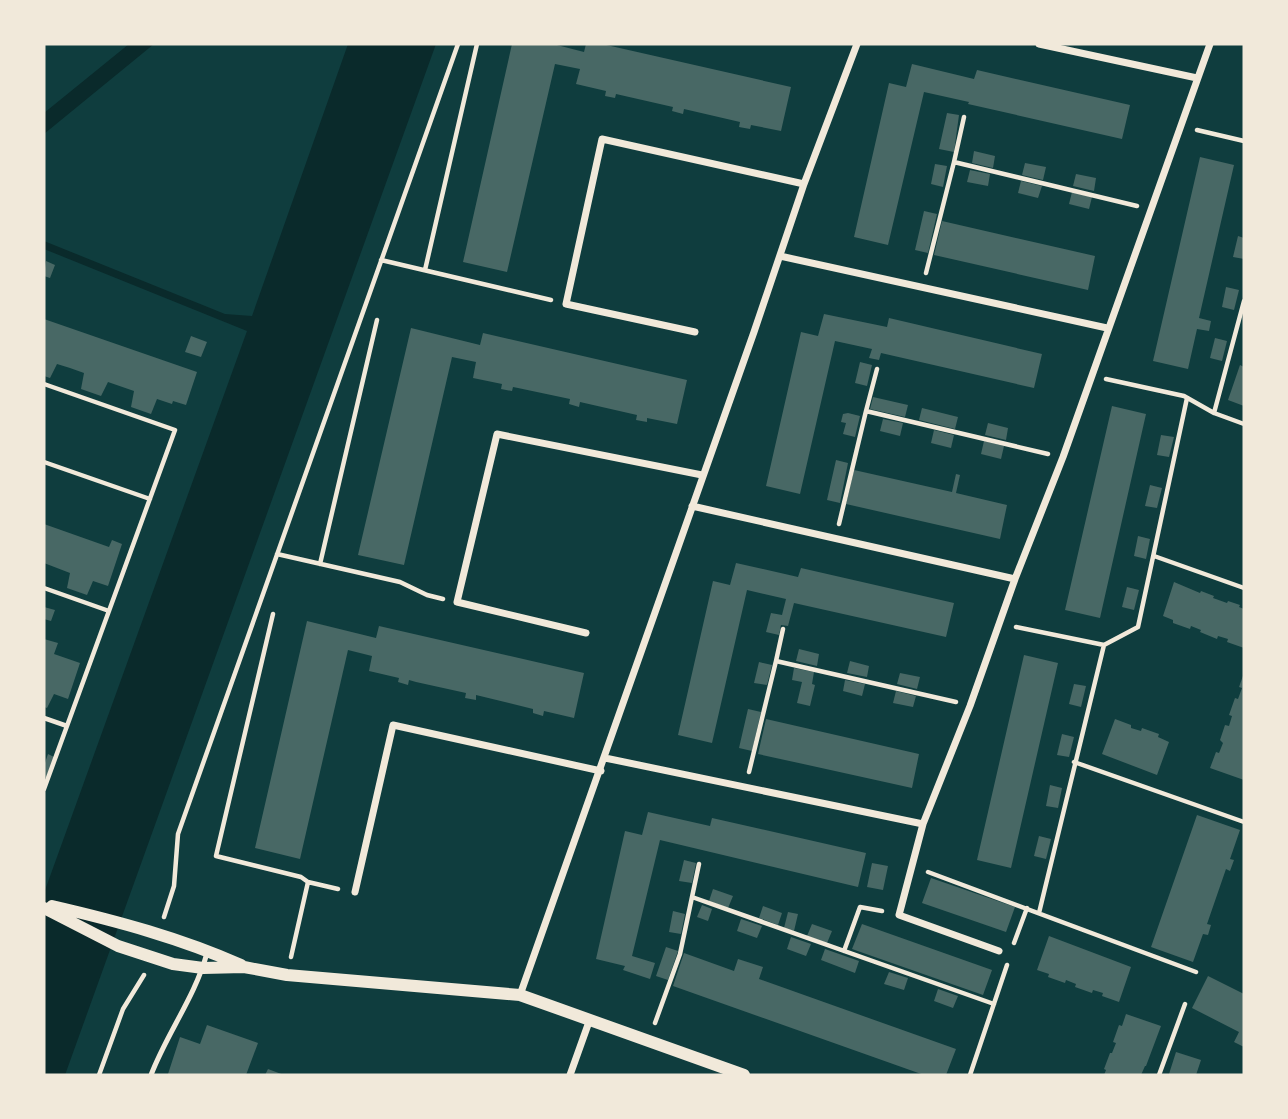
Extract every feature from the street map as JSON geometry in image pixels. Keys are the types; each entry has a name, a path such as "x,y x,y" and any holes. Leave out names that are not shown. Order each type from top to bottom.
{"street":[{"path":"520,995 601,771 804,184 857,44"},
{"path":"1039,44 1197,78"},
{"path":"999,951 898,915 923,824 970,706 1062,457 1210,44"},
{"path":"695,332 566,304 602,139 804,184"},
{"path":"780,256 1107,328"},
{"path":"586,633 457,602 497,434 702,475"},
{"path":"692,506 1015,579"},
{"path":"355,892 393,725 601,771"},
{"path":"605,758 923,824"},
{"path":"44,906 126,923 159,933 208,950 244,967"},
{"path":"44,906 118,946 149,957 203,968 244,967 287,975 520,995 744,1075"},
{"path":"570,1075 590,1019"}],"lane":[{"path":"151,1075 161,1049 194,989 208,950"}],"path":[{"path":"159,933 174,886 178,834 458,44"},
{"path":"425,270 477,44"},
{"path":"922,287 964,117"},
{"path":"1182,126 1244,141"},
{"path":"954,162 1151,210"},
{"path":"381,260 566,304"},
{"path":"1214,413 1244,301"},
{"path":"320,564 377,320"},
{"path":"835,540 877,369"},
{"path":"1092,375 1187,398 1214,413 1244,424"},
{"path":"44,384 175,430 44,789"},
{"path":"1000,624 1104,645 1138,627 1187,398"},
{"path":"866,411 1062,457"},
{"path":"44,462 150,499"},
{"path":"277,554 400,582 427,595 457,602"},
{"path":"1154,556 1244,588"},
{"path":"44,588 109,611"},
{"path":"273,614 216,856 302,877 308,882 355,892"},
{"path":"746,787 783,629"},
{"path":"1039,913 1104,645"},
{"path":"776,661 970,706"},
{"path":"44,718 67,726"},
{"path":"1074,762 1244,822"},
{"path":"649,1041 680,954 699,864"},
{"path":"912,866 1196,972"},
{"path":"287,975 308,882"},
{"path":"692,897 994,1004"},
{"path":"844,951 860,907 898,915"},
{"path":"970,1075 1027,908"},
{"path":"99,1075 123,1009 143,977 149,957"},
{"path":"1161,1075 1185,1004"}],"water":[{"path":"129,44 154,44 44,134 44,113"},
{"path":"348,44 436,44 65,1075 44,1075 44,893 247,331 44,249 44,241 225,314 252,316"}],"building":[{"path":"512,44 553,44 584,52 586,44 602,44 791,87 781,131 751,125 750,129 739,127 740,122 684,109 683,114 672,111 673,107 616,94 615,98 605,96 606,91 576,84 580,69 555,64 507,272 463,262"},
{"path":"912,64 974,79 977,70 1130,105 1122,139 924,92 888,245 854,237 889,83 906,87"},
{"path":"947,113 959,115 954,152 939,149"},
{"path":"974,151 995,156 993,168 972,163"},
{"path":"1200,157 1234,165 1199,318 1211,321 1209,331 1197,329 1188,369 1153,361"},
{"path":"1025,163 1046,167 1043,180 1022,175"},
{"path":"935,164 947,166 943,187 931,184"},
{"path":"970,170 990,174 988,186 967,182"},
{"path":"1076,174 1096,178 1094,191 1073,186"},
{"path":"1021,181 1042,186 1038,198 1018,193"},
{"path":"1072,192 1092,197 1089,209 1069,204"},
{"path":"924,211 937,214 928,253 915,250"},
{"path":"942,221 1095,256 1088,290 934,255"},
{"path":"1238,236 1244,238 1244,259 1233,257"},
{"path":"46,261 55,265 50,278 44,276"},
{"path":"1226,287 1239,290 1234,310 1222,307"},
{"path":"824,314 887,327 889,318 1042,354 1034,388 881,353 879,360 869,358 872,349 835,341 800,494 766,486 801,332 818,336"},
{"path":"44,319 197,372 186,405 157,399 151,414 131,407 134,391 108,382 101,396 81,389 84,373 70,368 57,364 50,378 44,376"},
{"path":"411,328 480,345 483,333 687,380 677,424 647,418 647,422 636,420 637,415 580,402 579,407 569,404 570,399 513,387 512,391 501,389 502,384 473,378 476,362 452,357 404,565 358,555"},
{"path":"191,336 207,342 201,357 185,352"},
{"path":"1215,338 1227,341 1222,361 1210,358"},
{"path":"860,362 872,365 867,386 855,383"},
{"path":"1240,365 1244,367 1244,406 1228,400"},
{"path":"873,397 908,405 905,417 870,409"},
{"path":"1112,406 1146,414 1100,618 1065,610"},
{"path":"922,408 958,417 955,429 919,420"},
{"path":"843,414 860,416 855,437 843,434 846,423 841,422"},
{"path":"883,419 903,423 900,436 880,431"},
{"path":"988,423 1008,428 1006,440 985,435"},
{"path":"934,430 954,435 951,448 931,443"},
{"path":"1161,435 1174,437 1169,457 1157,455"},
{"path":"984,441 1004,446 1001,459 981,454"},
{"path":"836,460 848,463 840,503 827,500"},
{"path":"854,470 952,492 956,474 960,475 956,493 1007,505 1000,539 846,504"},
{"path":"1150,485 1162,488 1157,508 1145,506"},
{"path":"44,524 109,547 112,540 122,544 108,586 93,581 87,595 67,588 70,573 44,563"},
{"path":"1138,536 1150,539 1146,559 1134,556"},
{"path":"736,563 798,577 801,568 954,603 946,637 794,603 788,626 781,625 779,635 766,632 771,613 782,615 786,599 747,590 712,743 678,735 713,581 730,585"},
{"path":"1174,582 1227,603 1228,601 1240,605 1239,607 1244,609 1244,648 1227,642 1228,639 1218,636 1217,639 1191,626 1190,629 1173,623 1173,620 1163,616"},
{"path":"1127,587 1139,590 1134,610 1122,607"},
{"path":"44,607 55,610 51,621 44,619"},
{"path":"307,621 376,638 379,626 584,673 574,718 544,711 543,716 533,713 533,709 476,695 476,700 465,698 466,693 409,680 408,685 398,682 399,678 369,671 372,656 348,650 300,859 255,848"},
{"path":"44,639 58,643 54,654 80,663 68,699 54,694 47,708 44,707"},
{"path":"799,649 819,654 817,666 796,661"},
{"path":"1024,655 1058,663 1011,868 977,860"},
{"path":"850,661 869,666 867,677 847,673"},
{"path":"759,662 772,665 767,685 754,683"},
{"path":"794,668 814,672 812,684 815,685 810,706 797,703 802,682 792,680"},
{"path":"900,673 920,677 917,689 897,684"},
{"path":"1244,673 1244,780 1210,768 1223,743 1220,740 1225,725 1229,726 1232,716 1229,715 1242,688 1239,687"},
{"path":"845,680 865,684 862,696 843,691"},
{"path":"1074,684 1086,686 1081,707 1069,704"},
{"path":"896,691 916,696 913,707 893,703"},
{"path":"748,709 761,712 752,751 739,748"},
{"path":"766,719 919,754 912,788 758,754"},
{"path":"1115,719 1131,725 1131,728 1141,731 1142,728 1159,734 1158,737 1169,742 1157,775 1102,754"},
{"path":"1062,734 1074,737 1069,757 1057,755"},
{"path":"48,754 54,757 46,778 44,766"},
{"path":"1050,785 1062,788 1058,808 1046,806"},
{"path":"648,812 710,826 712,818 866,853 858,887 660,840 632,956 655,963 650,979 623,970 625,966 596,959 625,831 642,835"},
{"path":"1197,815 1240,830 1230,859 1234,860 1230,871 1226,869 1207,924 1211,925 1208,935 1203,934 1193,962 1151,947"},
{"path":"1039,836 1051,839 1046,859 1034,856"},
{"path":"684,860 696,863 692,883 679,881"},
{"path":"872,863 888,866 883,890 867,887"},
{"path":"931,878 1015,907 1006,932 922,903"},
{"path":"713,889 733,896 728,908 709,901"},
{"path":"702,905 712,909 708,921 697,917"},
{"path":"763,906 782,913 778,925 759,918"},
{"path":"673,911 685,914 681,934 669,932"},
{"path":"788,912 798,914 794,931 784,928"},
{"path":"741,919 762,926 757,938 737,931"},
{"path":"812,924 832,931 827,943 807,936"},
{"path":"862,924 992,970 983,995 852,949"},
{"path":"1049,936 1131,967 1119,1002 1102,996 1103,993 1093,990 1092,993 1075,987 1076,984 1066,980 1065,983 1048,977 1049,974 1037,970"},
{"path":"791,937 811,944 806,956 787,949"},
{"path":"666,947 678,951 668,980 656,976"},
{"path":"825,949 859,961 855,973 821,960"},
{"path":"684,953 734,971 738,959 763,967 759,979 956,1049 946,1075 924,1075 673,986"},
{"path":"889,972 908,978 904,990 884,984"},
{"path":"1208,976 1244,994 1244,1047 1234,1042 1239,1032 1192,1008"},
{"path":"938,989 958,996 953,1008 934,1001"},
{"path":"1126,1014 1161,1026 1141,1075 1104,1075 1110,1053 1116,1043 1113,1042 1119,1025 1122,1026"},
{"path":"207,1025 258,1043 246,1075 168,1074 180,1037 200,1044"},
{"path":"1176,1052 1201,1060 1196,1075 1169,1074"},
{"path":"268,1069 284,1075 265,1075"}]}
